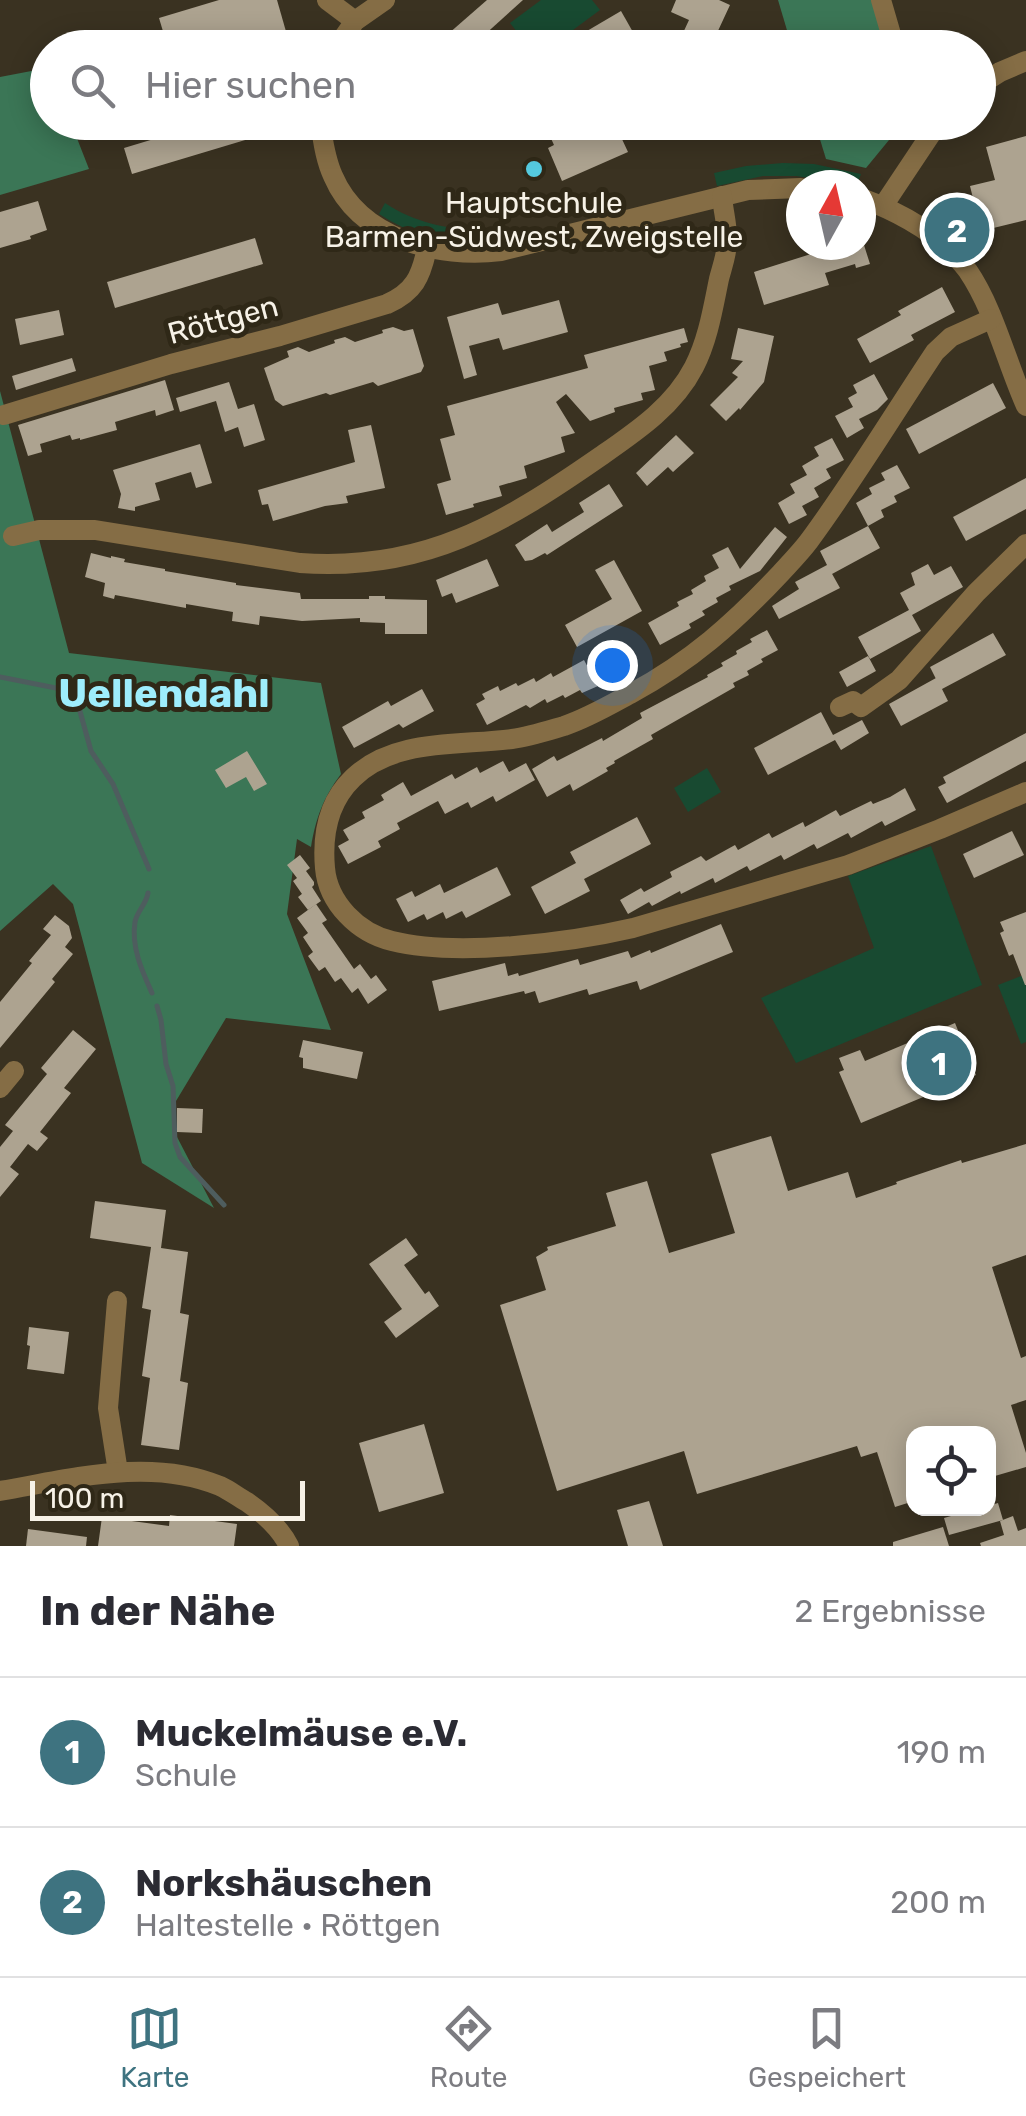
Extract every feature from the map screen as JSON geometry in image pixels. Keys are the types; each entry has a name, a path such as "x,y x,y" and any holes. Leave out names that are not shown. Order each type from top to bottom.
{"street":[{"path":"328,0 354,21"},
{"path":"348,30 354,21 384,0"},
{"path":"881,0 890,30"},
{"path":"996,75 1026,60"},
{"path":"324,140 333,176 365,217 392,235 427,248 480,254 552,241 722,196 761,188 786,188"},
{"path":"883,206 925,140"},
{"path":"13,536 39,530 95,530 326,565 387,560 467,537 506,518 571,477 643,426 672,400 695,366 708,330 728,241 722,196"},
{"path":"876,203 914,222 954,254 970,274 1026,406"},
{"name":"Röttgen","path":"4,415 387,304 404,296 414,284 427,248"},
{"path":"991,320 952,337 935,352 808,544 718,636 661,677 566,726 517,738 419,747 370,766 338,796 327,819 323,845 326,878 342,912 361,928 388,940 416,946 465,948 542,942 632,928 848,865 1026,792"},
{"path":"840,708 853,701 861,707 899,680 976,593 1026,544"},
{"path":"0,1088 14,1071"},
{"path":"117,1302 108,1408 118,1472"},
{"path":"0,1491 118,1472 192,1478 221,1486 256,1508 283,1535 288,1546"}],"green space":[{"path":"541,0 592,0 600,10 573,30 516,30 510,23"},
{"path":"778,0 877,0 886,30 787,30"},
{"path":"30,71 30,140 78,140 89,169 0,195 0,77"},
{"path":"820,140 889,140 866,168 826,159"},
{"path":"814,164 842,170 786,170 786,176 763,176 717,186 714,173 746,166"},
{"path":"385,203 410,217 437,225 494,229 496,242 450,241 420,234 379,214"},
{"path":"0,391 69,653 321,683 341,774 321,809 311,847 297,839 287,914 331,1030 226,1018 176,1101 176,1135 214,1208 142,1163 73,904 53,884 0,931"},
{"path":"707,768 721,792 688,812 674,788"},
{"path":"931,846 982,985 796,1063 761,998 874,948 848,876"},
{"path":"1026,974 1026,1042 1021,1044 998,985"}],"building":[{"path":"219,0 277,0 286,30 163,30 159,18"},
{"path":"487,0 523,0 490,30 453,30"},
{"path":"676,0 719,0 730,5 718,30 684,30 689,20 671,12"},
{"path":"621,11 632,30 589,30"},
{"path":"1026,136 1026,220 981,231 970,186 995,180 986,147"},
{"path":"151,140 245,140 132,174 124,148"},
{"path":"552,140 622,140 628,152 562,181 548,148 554,145"},
{"path":"38,201 47,230 0,248 0,212"},
{"path":"255,238 263,264 115,308 107,282"},
{"path":"792,260 869,260 870,264 825,273 829,285 764,305 754,272"},
{"path":"942,287 955,312 870,363 857,339"},
{"path":"559,300 568,332 503,350 499,338 469,346 477,375 464,379 447,317 498,303 502,315"},
{"path":"59,310 64,335 20,345 15,319"},
{"path":"393,327 413,329 424,366 421,372 378,386 373,382 283,406 275,400 264,368 289,357 287,351 298,347 309,352 345,337 355,342"},
{"path":"684,328 688,342 664,352 667,361 649,366 655,390 641,393 643,400 614,408 615,412 590,421 566,394 556,402 575,433 561,437 565,452 524,466 527,478 499,486 502,496 446,515 437,484 451,480 440,439 455,435 447,406 588,368 584,355"},
{"path":"738,328 774,336 764,382 726,421 710,405 738,377 732,373 743,361 731,359"},
{"path":"72,358 76,371 16,390 12,376"},
{"path":"874,374 888,399 859,419 864,428 847,438 835,416 853,407 848,398 857,393 853,385"},
{"path":"165,380 174,410 156,416 155,410 115,422 117,430 80,440 72,440 70,435 40,444 42,452 28,456 18,425"},
{"path":"229,382 238,409 254,404 265,440 244,447 238,427 225,432 216,401 180,412 176,398"},
{"path":"993,383 1006,408 919,454 906,429"},
{"path":"371,425 385,488 346,496 348,503 273,521 258,490 355,462 348,430"},
{"path":"676,435 694,453 673,472 668,467 647,486 636,473"},
{"path":"832,438 844,460 826,469 831,478 814,488 819,497 802,506 807,515 789,524 778,503 795,493 790,484 807,475 802,466 819,456 814,447"},
{"path":"200,444 212,483 196,488 191,472 155,483 160,500 135,507 135,511 118,508 121,494 113,470"},
{"path":"897,465 910,488 894,496 897,502 881,510 884,517 868,526 856,503 872,494 869,488 885,480 881,473"},
{"path":"1026,478 1026,509 966,541 953,517"},
{"path":"609,484 623,506 547,555 525,561 515,545 547,524 552,532 584,512 579,503"},
{"path":"868,526 880,548 832,574 840,588 779,619 772,606 799,589 795,582 827,565 820,551"},
{"path":"775,527 787,537 760,571 729,586 731,590 702,611 705,615 689,624 691,628 660,645 648,623 679,606 677,602 706,581 704,576 719,568 712,555 728,547 740,569"},
{"path":"91,553 236,585 300,593 301,599 385,596 427,600 427,634 385,634 385,623 360,622 360,618 302,621 260,616 259,625 232,621 233,612 115,595 114,599 103,596 105,583 85,577"},
{"path":"487,559 499,586 456,603 452,593 442,597 436,580"},
{"path":"614,560 642,611 577,647 565,625 612,599 595,570"},
{"path":"928,564 934,575 951,566 963,587 912,615 921,631 870,659 858,637 909,610 900,593 915,585 911,573"},
{"path":"767,630 778,650 747,671 749,675 733,683 735,687 651,735 653,739 614,761 606,768 608,771 573,791 570,784 547,797 532,769 554,756 557,761 602,738 603,741 642,718 640,713 708,677 752,642 750,639"},
{"path":"993,633 1006,655 942,689 948,701 901,726 889,704 936,678 930,667"},
{"path":"868,656 876,671 847,687 839,672"},
{"path":"584,660 598,686 547,703 545,699 530,708 526,705 487,725 476,704 485,699 482,694 534,678 536,682 551,673 553,677"},
{"path":"422,689 434,711 354,748 342,727 388,701 391,706"},
{"path":"821,712 833,735 862,720 869,733 841,750 835,740 768,775 754,748"},
{"path":"1026,733 1026,761 947,803 938,787 946,783 943,777"},
{"path":"247,751 267,784 254,791 246,777 226,788 215,770"},
{"path":"503,761 509,772 526,763 535,780 496,802 493,796 471,808 468,802 445,814 438,801 397,823 400,829 378,841 381,847 348,864 338,846 349,840 343,830 365,818 362,812 384,800 381,795 403,782 411,796 452,774 455,779 477,767 480,773"},
{"path":"905,788 916,810 885,826 882,821 851,838 848,833 817,849 814,844 784,860 781,855 750,871 747,866 715,883 713,878 628,914 620,900 672,877 670,872 701,856 706,861 735,845 738,850 769,833 772,838 803,822 805,827 836,810 840,816"},
{"path":"637,817 651,844 584,879 590,891 545,914 531,887 576,863 570,852"},
{"path":"1012,831 1024,855 974,878 963,854"},
{"path":"300,855 310,868 306,871 321,901 308,910 298,897 302,894 293,881 297,878 287,865"},
{"path":"497,867 511,895 466,918 462,911 446,919 443,912 427,920 424,914 408,922 396,899 412,891 415,897 440,884 444,893"},
{"path":"316,904 327,920 322,923 354,969 360,964 371,979 376,975 387,990 368,1004 358,988 352,993 341,978 335,982 325,967 319,971 308,956 313,952 303,937 308,933 297,918"},
{"path":"1026,912 1025,985 1013,954 1009,956 1000,922"},
{"path":"55,915 69,926 72,938 65,947 73,954 0,1048 0,1002 51,935 43,929"},
{"path":"721,924 733,952 640,990 637,981 589,995 587,989 539,1003 535,991 524,991 439,1011 432,981 505,963 508,976 519,976 578,959 580,965 628,951 631,958"},
{"path":"955,1023 976,1075 861,1123 839,1072 844,1070 839,1058 860,1050 865,1061"},
{"path":"73,1030 96,1049 64,1088 71,1093 40,1132 48,1138 37,1151 28,1144 10,1167 19,1174 0,1197 0,1147 13,1131 5,1125 47,1074 41,1068"},
{"path":"303,1040 363,1052 357,1079 303,1068 303,1058 299,1057"},
{"path":"177,1108 203,1109 202,1133 177,1132"},
{"path":"771,1136 788,1191 848,1172 856,1198 961,1160 962,1163 1026,1144 1026,1255 992,1267 1021,1358 1026,1356 1026,1400 1011,1405 1026,1453 1026,1467 996,1476 996,1426 906,1426 906,1504 895,1507 877,1452 861,1457 857,1446 697,1494 684,1451 557,1491 500,1305 546,1290 536,1257 547,1247 616,1226 606,1193 647,1181 669,1253 735,1233 711,1154"},
{"path":"95,1201 166,1210 161,1248 188,1252 180,1313 189,1315 180,1381 188,1383 179,1450 141,1445 150,1378 142,1376 151,1310 142,1308 151,1247 90,1238"},
{"path":"406,1238 418,1255 404,1265 439,1306 396,1338 384,1322 402,1309 369,1264"},
{"path":"29,1327 69,1332 64,1374 27,1369"},
{"path":"424,1424 444,1493 379,1512 359,1443"},
{"path":"649,1501 663,1546 628,1546 617,1510"},
{"path":"996,1504 1003,1520 949,1535 944,1518 996,1516"},
{"path":"170,1515 237,1524 234,1546 98,1546 102,1517 169,1526"},
{"path":"1013,1516 1018,1531 1026,1528 1026,1546 981,1546 980,1543 1004,1535 1000,1521"},
{"path":"943,1527 949,1546 893,1546 893,1542"},
{"path":"28,1529 87,1537 86,1546 26,1546"}],"waterway":[{"path":"0,677 61,689 76,697 91,751 113,784 149,869"},
{"path":"148,893 134,931 138,959 152,993"},
{"path":"157,1006 173,1086 175,1143 180,1157 224,1205"}],"place":[{"name":"Hauptschule Barmen-Südwest, Zweigstelle","path":"534,169"},
{"name":"Norkshäuschen","path":"957,230"},
{"name":"Muckelmäuse e.V.","path":"939,1063"}],"district":[{"name":"Uellendahl","path":"164,693"}]}
